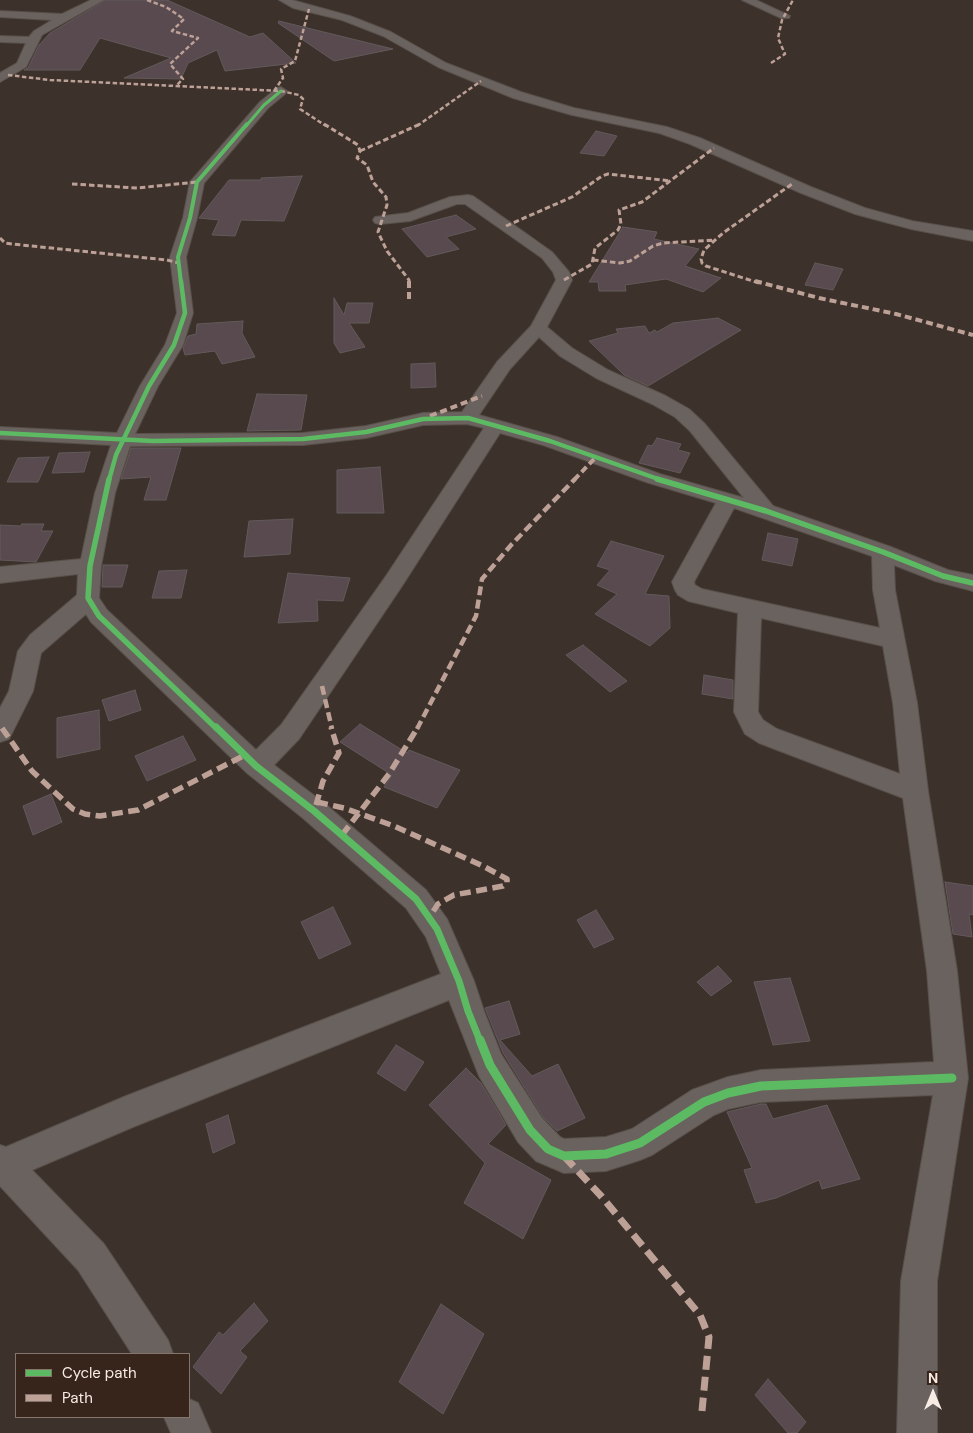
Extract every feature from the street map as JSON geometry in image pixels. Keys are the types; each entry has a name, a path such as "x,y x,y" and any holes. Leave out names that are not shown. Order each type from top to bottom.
{"street":[{"path":"0,78 22,65 38,33 64,17 99,0"},
{"path":"284,0 309,10 346,18 387,34 442,66 517,95 572,111 662,130 695,141 806,190 860,211 911,224 973,236"},
{"path":"747,0 785,16"},
{"path":"0,14 64,17"},
{"path":"0,39 34,40"},
{"path":"281,91 264,105 197,182 190,218 178,257 185,312 174,345 149,386 116,454 105,493 90,566 88,598 98,616 256,766 314,811 416,899 436,929 459,981 468,1011 490,1065 509,1100 530,1130 548,1149 564,1156 606,1154 640,1143 704,1102 728,1093 761,1086 958,1068"},
{"path":"380,220 410,216 459,199 472,202 547,255 561,272 564,280 538,328 503,366 468,418"},
{"path":"538,328 566,352 602,374 659,400 682,413 697,428 766,511"},
{"path":"0,434 203,442 303,439 366,432 423,419 468,418 550,440 653,478 766,511 883,552 943,576 973,583"},
{"path":"256,766 290,732 394,581 451,491 496,425"},
{"path":"728,501 683,582 686,590 696,594 893,640"},
{"path":"883,552 884,590 905,704 914,791 958,1068 919,1281 917,1433"},
{"path":"0,575 90,566"},
{"path":"0,732 21,691 30,651 88,598"},
{"path":"750,607 746,712 754,727 768,736 914,791"},
{"path":"153,1353 91,1257 29,1193 3,1163 459,981"},
{"path":"184,1418 191,1433"}],"building":[{"path":"106,0 167,0 250,37 263,33 296,63 225,71 217,50 188,63 181,79 124,78 171,58 100,38 80,70 24,70 28,68 39,45 50,33"},
{"path":"279,21 393,49 334,61 278,23"},
{"path":"596,131 617,136 604,156 580,153"},
{"path":"302,176 284,221 241,220 235,236 212,235 219,220 199,218 229,180 261,180 261,178"},
{"path":"456,215 476,229 446,237 459,249 427,257 402,229"},
{"path":"623,227 657,232 654,239 699,249 685,266 721,278 703,292 666,279 625,285 626,291 599,291 598,282 589,282"},
{"path":"815,263 843,269 833,290 805,285"},
{"path":"334,298 344,315 347,303 373,303 369,323 349,323 365,347 340,353 334,343"},
{"path":"718,318 741,330 648,386 624,375 589,341 618,333 616,329 645,326 649,333 655,330 657,332 673,323"},
{"path":"243,321 242,333 255,357 222,364 215,351 185,355 183,348 188,336 196,334 197,324"},
{"path":"435,363 436,387 411,388 411,364"},
{"path":"257,394 307,395 301,430 247,431"},
{"path":"657,438 681,444 678,450 690,453 680,473 639,463 648,445 652,446"},
{"path":"131,448 181,448 166,500 144,500 151,477 121,479"},
{"path":"90,452 84,472 52,473 59,453"},
{"path":"49,457 38,482 7,482 18,458"},
{"path":"380,467 384,513 337,513 337,470"},
{"path":"293,519 290,554 244,557 249,521"},
{"path":"22,524 44,524 41,531 53,531 36,562 0,560 0,525 21,526"},
{"path":"768,533 798,539 792,566 762,560"},
{"path":"611,541 664,556 645,594 669,596 670,628 650,646 595,614 617,594 597,585 610,570 597,566"},
{"path":"103,565 128,565 122,587 102,587"},
{"path":"187,570 181,598 152,598 159,571"},
{"path":"288,573 350,578 343,601 317,600 318,621 278,623"},
{"path":"583,645 627,681 610,692 566,655"},
{"path":"704,675 733,680 733,699 702,694"},
{"path":"135,690 141,710 109,721 102,700"},
{"path":"99,710 100,749 57,758 57,718"},
{"path":"360,724 407,753 409,750 460,770 437,808 384,787 392,775 340,742"},
{"path":"183,736 196,760 147,781 135,756"},
{"path":"51,794 62,822 33,835 23,806"},
{"path":"945,882 973,886 973,915 969,914 972,937 953,934"},
{"path":"333,907 351,944 319,959 301,922"},
{"path":"596,910 614,939 594,948 577,920"},
{"path":"718,966 732,981 711,996 697,982"},
{"path":"790,978 810,1041 773,1045 754,982"},
{"path":"509,1001 520,1034 500,1040 532,1076 558,1064 585,1118 557,1131 543,1117 503,1053 485,1008"},
{"path":"396,1045 424,1062 405,1091 377,1073"},
{"path":"466,1068 481,1083 506,1125 488,1144 551,1180 523,1239 464,1203 485,1163 429,1105"},
{"path":"766,1104 773,1119 827,1105 860,1179 822,1189 819,1180 776,1198 756,1203 744,1170 752,1168 727,1112"},
{"path":"228,1115 235,1143 213,1153 206,1124"},
{"path":"254,1303 268,1321 240,1351 247,1357 221,1394 193,1367 219,1332 223,1335"},
{"path":"441,1304 484,1334 443,1414 399,1382"},
{"path":"768,1379 806,1422 797,1433 788,1433 755,1395"}],"marked path":[{"path":"147,0 166,7 184,19 172,31 198,38 170,64 183,79 177,85"},
{"path":"771,63 785,54 778,38 782,20 793,0"},
{"path":"274,91 283,78 281,69 295,61 309,9"},
{"path":"8,75 50,80 281,91 299,95 303,99 300,109 303,112 358,145 360,151 357,158 367,165 373,182 386,197 387,205 378,232 387,251 409,280 409,300"},
{"path":"360,151 421,124 481,81"},
{"path":"564,280 592,264 595,248 618,230 621,224 619,210 642,202 714,148"},
{"path":"506,226 572,197 602,176 608,174 671,181"},
{"path":"72,184 137,188 197,182"},
{"path":"792,184 723,233 704,250 701,259 702,263 737,277 819,298 896,314 973,335"},
{"path":"0,238 5,243 12,244 167,260 179,263"},
{"path":"593,260 620,263 630,261 653,246 663,243 715,240"},
{"path":"430,416 482,396"},
{"path":"342,835 389,774 414,735 476,616 482,579 512,544 596,457"},
{"path":"316,805 323,781 339,753 327,713 322,686"},
{"path":"2,728 32,771 73,809 85,814 100,816 138,810 245,755"},
{"path":"317,802 344,808 394,826 483,866 507,879 507,883 503,886 454,895 438,904 429,918"},
{"path":"564,1156 602,1197 700,1315 709,1337 702,1411"}],"cycle path":[{"path":"281,91 264,105 197,182 190,218 178,257 185,313 174,345 149,386 116,455 105,493 90,566 88,598 99,616 256,766 314,811 416,899 437,929 459,981 468,1011 490,1065 530,1130 548,1149 564,1156 606,1154 640,1143 704,1102 728,1093 761,1086 952,1078"},
{"path":"0,433 153,441 303,439 366,432 423,419 468,418 550,441 653,478 766,511 883,552 943,576 973,583"}]}
